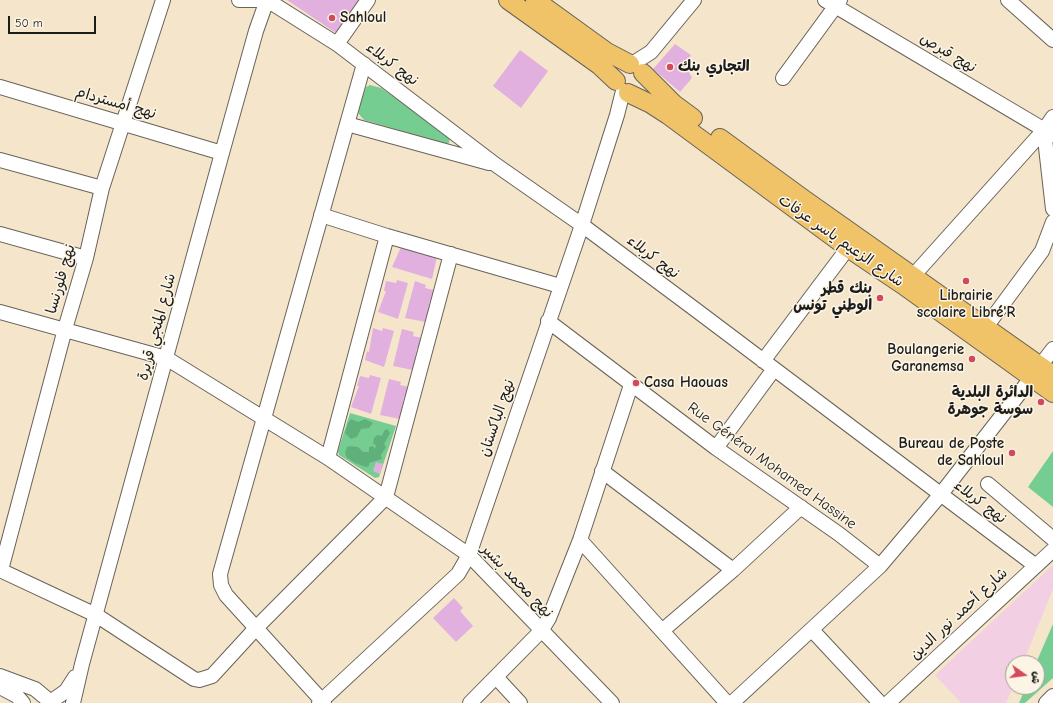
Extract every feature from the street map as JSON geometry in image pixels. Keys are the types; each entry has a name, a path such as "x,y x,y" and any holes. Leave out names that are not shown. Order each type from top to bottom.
{"main road":[{"name":"شارع الزعيم ياسر عرفات","path":"508,0 598,66 622,88 668,115 848,248 1042,373"},
{"name":"شارع الزعيم ياسر عرفات","path":"535,0 607,52 637,68 674,104 805,200 986,327 1042,373 1053,393"},
{"path":"621,67 637,68 644,81 640,89 622,88 616,76 621,67"}],"street":[{"name":"نهج فلورنسا","path":"0,570 65,329 86,258 102,188 163,0"},
{"path":"239,0 267,0"},
{"name":"نهج كربلاء","path":"267,0 337,44 496,165 582,225 1036,566"},
{"name":"شارع المنجي قريرة","path":"73,703 82,664 222,153 256,31 267,0"},
{"path":"337,44 368,0"},
{"path":"637,68 694,0"},
{"path":"1008,0 1053,40"},
{"path":"782,78 833,2"},
{"name":"نهج قبرص","path":"833,2 1049,132"},
{"path":"321,702 257,627 226,595 221,585 220,574 364,64"},
{"name":"نهج أمستردام","path":"0,87 222,153"},
{"name":"نهج الباكستان","path":"321,702 458,574 469,555 582,225 618,115 622,88"},
{"path":"1053,117 1049,132 1053,209"},
{"path":"347,124 496,165"},
{"path":"913,276 1049,132"},
{"path":"0,160 102,188"},
{"path":"321,215 560,286"},
{"path":"986,327 1042,251 1053,222"},
{"path":"0,234 86,258"},
{"path":"328,458 388,236"},
{"path":"716,448 768,365 848,248"},
{"path":"0,570 96,615 194,679 200,680 212,676 257,627 386,496 451,254"},
{"name":"نهج محمد بشير","path":"0,312 166,358 328,458 386,496 469,555 612,703"},
{"name":"Rue Général Mohamed Hassine","path":"548,321 716,448 839,534 880,566"},
{"path":"732,703 880,566 1042,373 1053,349"},
{"path":"470,703 541,631 549,618 580,540 631,385"},
{"path":"602,471 733,570"},
{"path":"988,484 1053,539"},
{"path":"663,630 733,570 801,507"},
{"path":"580,540 663,630 727,703"},
{"name":"شارع أحمد نور الدين","path":"888,703 1053,550"},
{"path":"812,630 880,703"},
{"name":"شارع المنجي قريرة","path":"48,701 66,691 82,664"},
{"path":"0,676 34,689 48,701"},
{"path":"496,678 520,703"},
{"path":"0,688 17,696 23,703"},
{"path":"1046,703 1053,696"}],"shaded area":[{"path":"1053,565 1053,589 1026,655 1005,655 1005,695 1010,695 1006,703 961,703 935,675"}],"green space":[{"path":"370,85 381,88 450,136 449,143 446,144 364,120 358,113 359,106 366,87"},
{"path":"350,413 396,426 379,477 375,478 339,455 338,451"},
{"path":"351,419 358,422 365,419 373,423 369,428 361,429 357,437 351,439 345,433"},
{"path":"387,429 390,433 384,444 386,447 381,455 382,459 369,463 369,466 366,467 347,458 345,453 347,447 350,446 358,447 363,452 369,452 369,447 373,446 375,449 376,445 373,444 374,438 377,435 382,436 384,431"},
{"path":"1053,451 1053,507 1028,487"},
{"path":"1053,624 1053,678 1045,685 1045,655 1039,655"},
{"path":"1022,695 1034,695 1025,703 1019,703"}],"building":[{"name":"Sahloul","path":"287,0 364,0 339,35"},
{"name":"التجاري بنك","path":"675,44 691,55 685,64 692,78 680,92 653,69"},
{"path":"520,50 548,71 521,108 493,86"},
{"path":"401,247 437,257 432,279 392,267"},
{"path":"397,280 408,283 398,319 378,312 386,291 384,291 386,281 396,283"},
{"path":"415,281 426,285 425,288 434,290 432,300 430,300 426,322 405,318"},
{"path":"373,328 382,331 383,328 394,331 384,367 365,360 367,351 369,352"},
{"path":"402,329 414,332 413,336 422,338 419,348 417,348 413,370 393,366"},
{"path":"370,375 381,378 371,414 351,407 359,386 357,386 360,376 369,378"},
{"path":"389,379 401,382 400,385 409,387 406,397 404,397 400,419 380,415"},
{"path":"376,462 383,464 380,474 373,471"},
{"path":"454,598 463,608 460,611 473,626 456,642 433,618"}],"place":[{"name":"Sahloul","path":"332,18"},
{"name":"التجاري بنك","path":"670,67"},
{"name":"Librairie scolaire Libré'R","path":"966,281"},
{"name":"بنك قطر الوطني تونس","path":"880,298"},
{"name":"Boulangerie Garanemsa","path":"972,359"},
{"name":"Casa Haouas","path":"636,383"},
{"name":"الدائرة البلدية سوسة جوهرة","path":"1041,402"},
{"name":"Bureau de Poste de Sahloul","path":"1012,453"}]}
